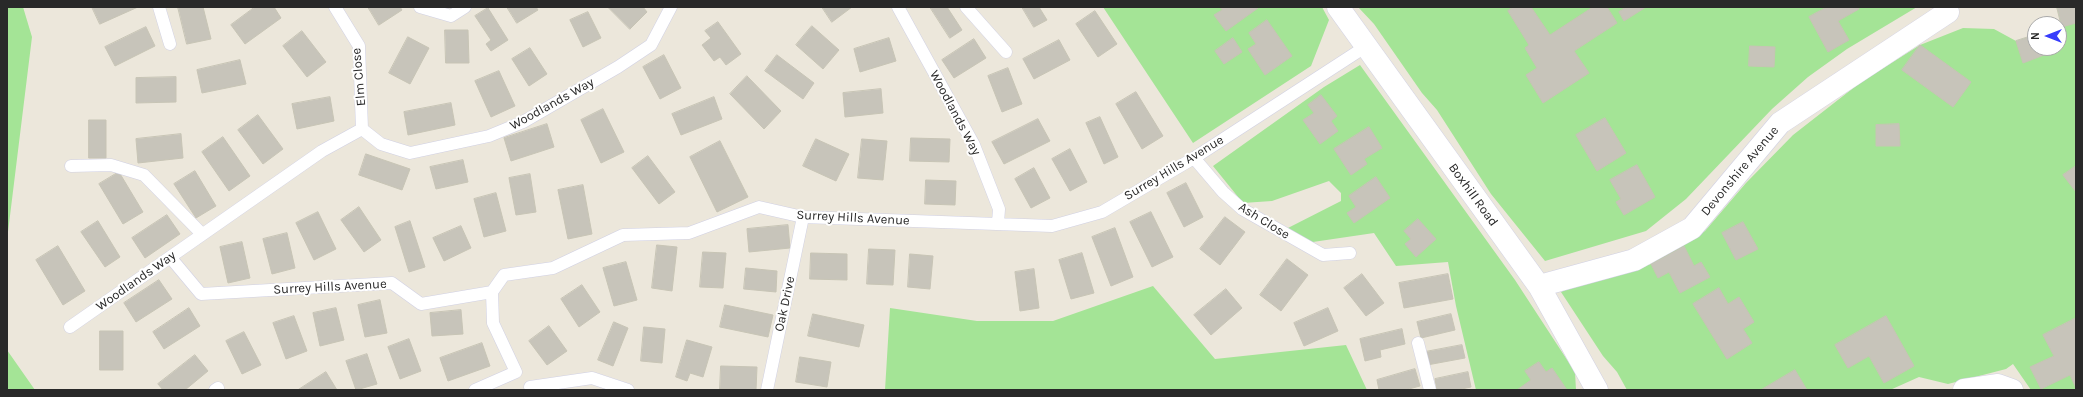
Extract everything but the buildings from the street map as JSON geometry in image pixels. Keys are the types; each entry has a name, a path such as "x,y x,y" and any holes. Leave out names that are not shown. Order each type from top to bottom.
{"street":[{"name":"Boxhill Road","path":"1338,7 1365,47 1539,286 1597,390"},
{"name":"Devonshire Avenue","path":"1539,286 1634,260 1692,228 1780,123 1948,12"},
{"path":"1964,390 1998,385 2012,390"}],"lane":[{"path":"159,7 170,44"},
{"name":"Elm Close","path":"335,7 359,46 362,128"},
{"path":"420,7 452,16 465,7"},
{"name":"Woodlands Way","path":"70,327 322,151 362,128 382,144 410,153 489,136 522,122 618,67 651,45 671,7"},
{"name":"Woodlands Way","path":"898,7 974,145 999,209 998,223"},
{"path":"966,7 1006,52"},
{"name":"Surrey Hills Avenue","path":"170,257 201,294 392,284 421,304 492,292 504,275 553,268 623,235 689,233 759,207 803,218 998,223 1052,226 1102,212 1194,158 1365,47"},
{"name":"Ash Close","path":"1194,158 1223,192 1242,209 1323,256 1350,253"},
{"path":"71,166 111,165 144,175 202,234"},
{"name":"Oak Drive","path":"767,390 803,218"},
{"path":"492,292 493,323 516,372 531,388 592,378 628,390"},
{"path":"1418,343 1430,390"},
{"path":"475,390 516,372"}],"green space":[{"path":"7,7 23,7 32,37 7,240"},
{"path":"1103,7 1322,7 1329,20 1311,66 1193,143"},
{"path":"1358,7 1917,7 1847,49 1808,77 1772,109 1686,199 1646,231 1545,261 1491,194 1437,110 1422,93 1374,24"},
{"path":"2057,7 2076,7 2076,390 2031,390 2013,364 2006,369 1948,384 1919,377 1890,390 1627,390 1617,372 1603,356 1561,292 1577,283 1651,264 1705,231 1746,183 1793,135 1861,82 1920,45 1963,28 1994,29 2016,41 2027,38 2027,56 2067,56 2067,16 2059,16"},
{"path":"1360,65 1515,280 1575,372 1576,390 1476,390 1456,306 1448,262 1396,266 1374,233 1306,243 1284,230 1341,201 1341,193 1329,181 1272,201 1243,203 1213,166 1324,87"},
{"path":"1153,286 1215,359 1346,345 1367,390 885,390 890,308 977,321 1053,321"},
{"path":"7,350 35,390 7,390"}]}
